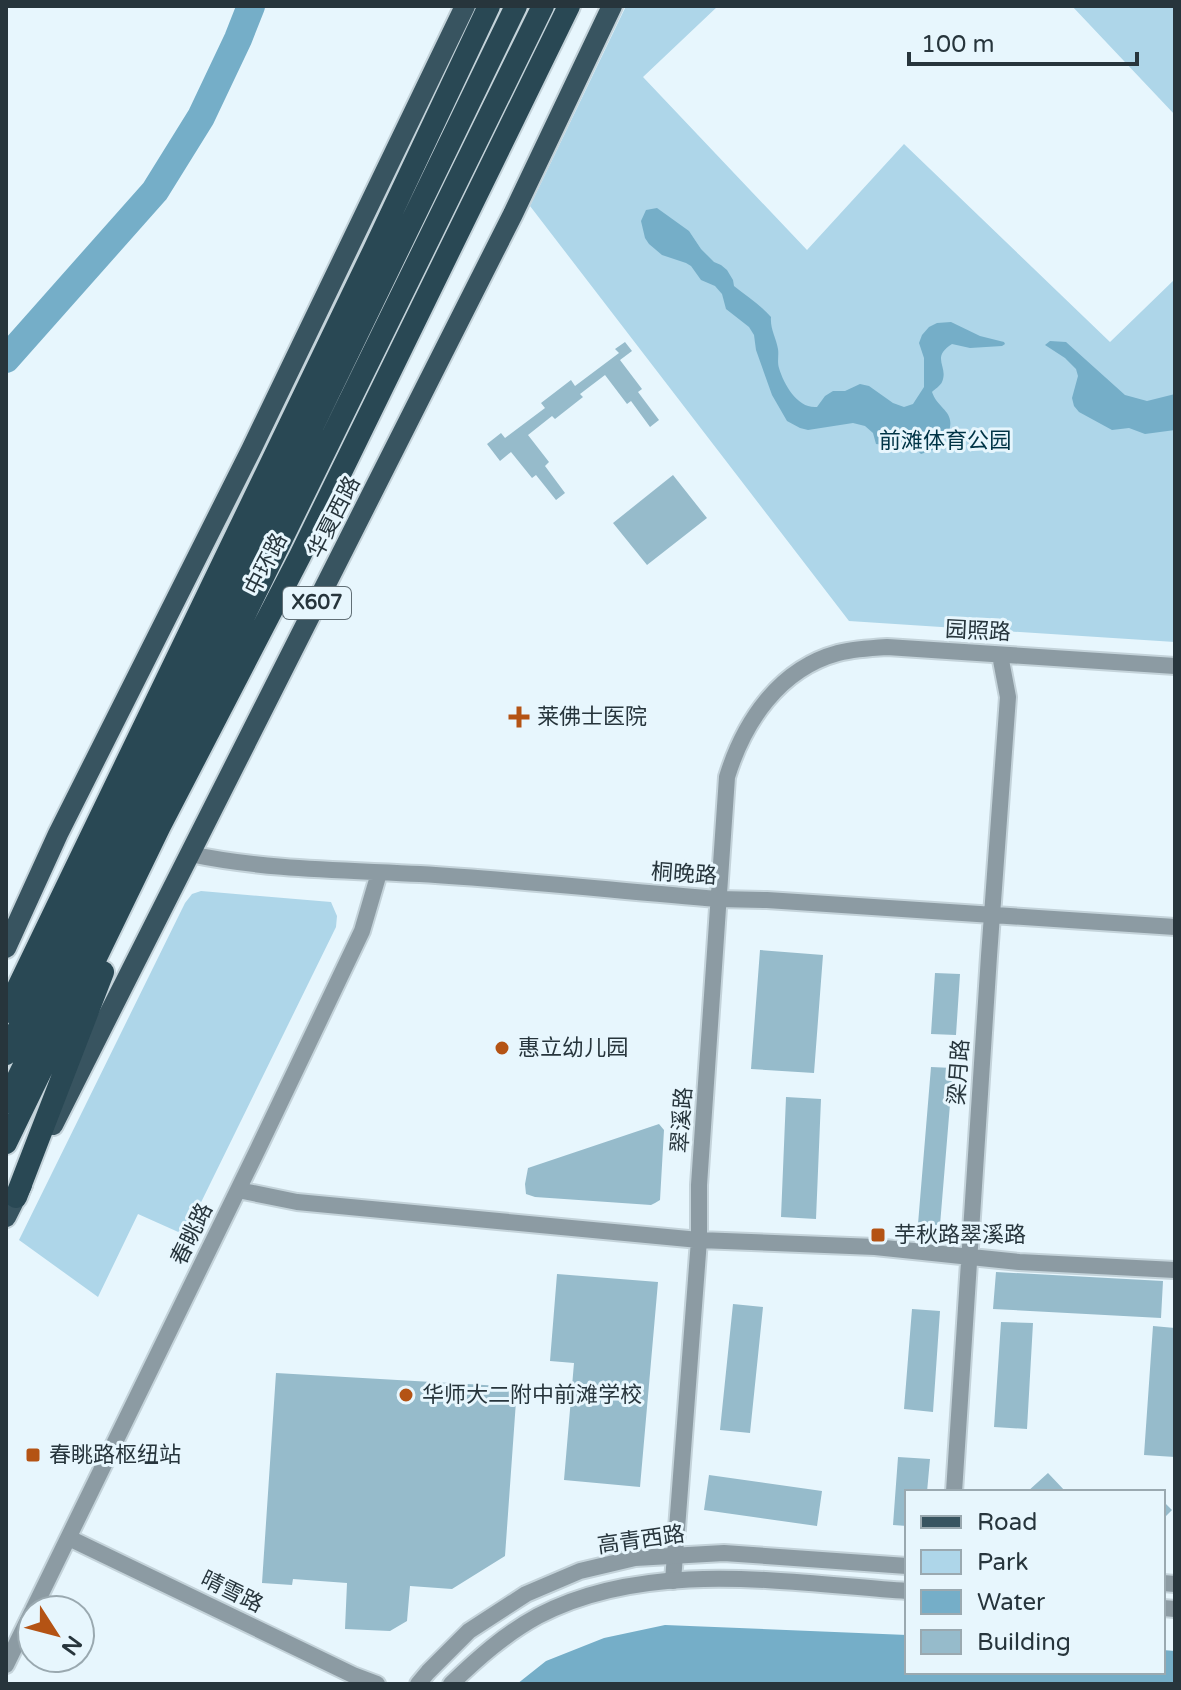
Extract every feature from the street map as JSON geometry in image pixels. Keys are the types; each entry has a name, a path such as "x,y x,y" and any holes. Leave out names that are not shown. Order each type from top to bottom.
{"highway":[{"name":"中环路","path":"6,1012 489,6"},
{"name":"中环路","path":"6,1054 516,6"},
{"name":"中环路","path":"6,1102 543,6"},
{"name":"中环路","path":"6,1143 160,826 307,542 569,6"},
{"path":"6,982 121,771"},
{"path":"11,1207 160,826"}],"main road":[{"path":"6,948 58,834 258,437 465,6"},
{"name":"华夏西路","path":"11,1207 513,214 612,6"}],"street":[{"name":"园照路","path":"786,681 809,664 835,654 887,647 1175,666"},
{"name":"梁月路","path":"954,1490 1008,697 1000,655"},
{"name":"翠溪路","path":"673,1581 699,1240 699,1185 727,777 748,725 786,681"},
{"name":"桐晚路","path":"190,854 229,862 421,874 718,899 1175,927"},
{"name":"春眺路","path":"41,1594 362,931 379,873"},
{"path":"238,1190 297,1202 699,1240 875,1247 1019,1262 1175,1270"},
{"name":"晴雪路","path":"69,1538 377,1684"},
{"name":"高青西路","path":"418,1684 469,1631 526,1594 580,1571 635,1558 724,1553 905,1566"},
{"name":"高青西路","path":"451,1684 485,1651 538,1617 588,1595 639,1583 724,1578 905,1591"},
{"name":"春眺路","path":"6,1665 16,1645"}],"green space":[{"name":"前滩体育公园","path":"626,6 718,6 643,77 807,250 904,144 1110,342 1175,279 1175,642 849,621 530,206"},
{"path":"1072,6 1175,6 1175,115"},
{"path":"201,891 331,902 337,916 336,927 185,1235 138,1214 98,1297 19,1240 185,903 192,894"}],"water":[{"path":"657,208 689,231 701,249 727,270 734,286 771,317 781,375 793,395 810,407 817,407 833,391 845,391 860,384 869,386 893,403 904,407 913,404 924,387 924,358 919,343 929,327 937,323 951,322 1005,344 970,348 952,344 942,354 944,376 932,392 948,415 950,426 938,448 921,454 905,441 894,446 876,444 873,433 865,426 853,423 808,430 800,428 787,421 772,395 749,327 726,309 722,294 715,286 701,280 686,263 662,255 645,238 641,221 646,210"},
{"path":"1050,341 1066,342 1125,395 1147,401 1175,394 1175,430 1145,434 1129,428 1112,430 1079,412 1072,398 1078,376 1076,369 1045,345"},
{"path":"665,1625 905,1635 905,1674 1165,1674 1165,1650 1175,1651 1175,1684 517,1684 546,1661 604,1638"}],"building":[{"path":"625,342 632,351 620,360 642,389 638,392 659,420 650,427 631,401 627,404 605,375 555,419 552,416 528,435 549,462 545,466 565,493 556,500 536,475 532,478 511,452 500,461 487,444 501,433 505,438 545,408 541,403 571,380 575,386 619,353 615,349"},
{"path":"673,475 707,518 647,565 613,523"},
{"path":"760,950 823,955 814,1073 751,1069"},
{"path":"935,973 960,974 956,1035 931,1034"},
{"path":"931,1067 953,1068 940,1225 918,1224"},
{"path":"786,1097 821,1099 816,1219 781,1217"},
{"path":"659,1124 664,1130 660,1200 655,1203 526,1194 528,1168"},
{"path":"996,1272 1163,1281 1161,1318 993,1309"},
{"path":"557,1274 658,1282 640,1487 564,1480 574,1363 550,1361"},
{"path":"733,1304 763,1307 750,1433 720,1430"},
{"path":"912,1309 940,1311 933,1412 904,1409"},
{"path":"1001,1322 1033,1323 1027,1429 994,1427"},
{"path":"1153,1326 1175,1328 1175,1457 1144,1455"},
{"path":"276,1373 517,1387 505,1556 452,1589 410,1586 407,1621 390,1631 345,1629 347,1583 293,1579 292,1585 262,1583"},
{"path":"898,1457 930,1459 927,1490 905,1490 905,1526 893,1525"},
{"path":"1048,1473 1064,1490 1029,1490"},
{"path":"709,1475 822,1491 817,1526 704,1510"},
{"path":"1165,1503 1172,1510 1165,1517"}],"waterway":[{"path":"6,359 155,191 201,117 251,6"}],"place":[{"name":"莱佛士医院","path":"519,717"},
{"name":"惠立幼儿园","path":"502,1048"},
{"name":"芋秋路翠溪路","path":"878,1235"},
{"name":"华师大二附中前滩学校","path":"406,1395"},
{"name":"春眺路枢纽站","path":"33,1455"}]}
